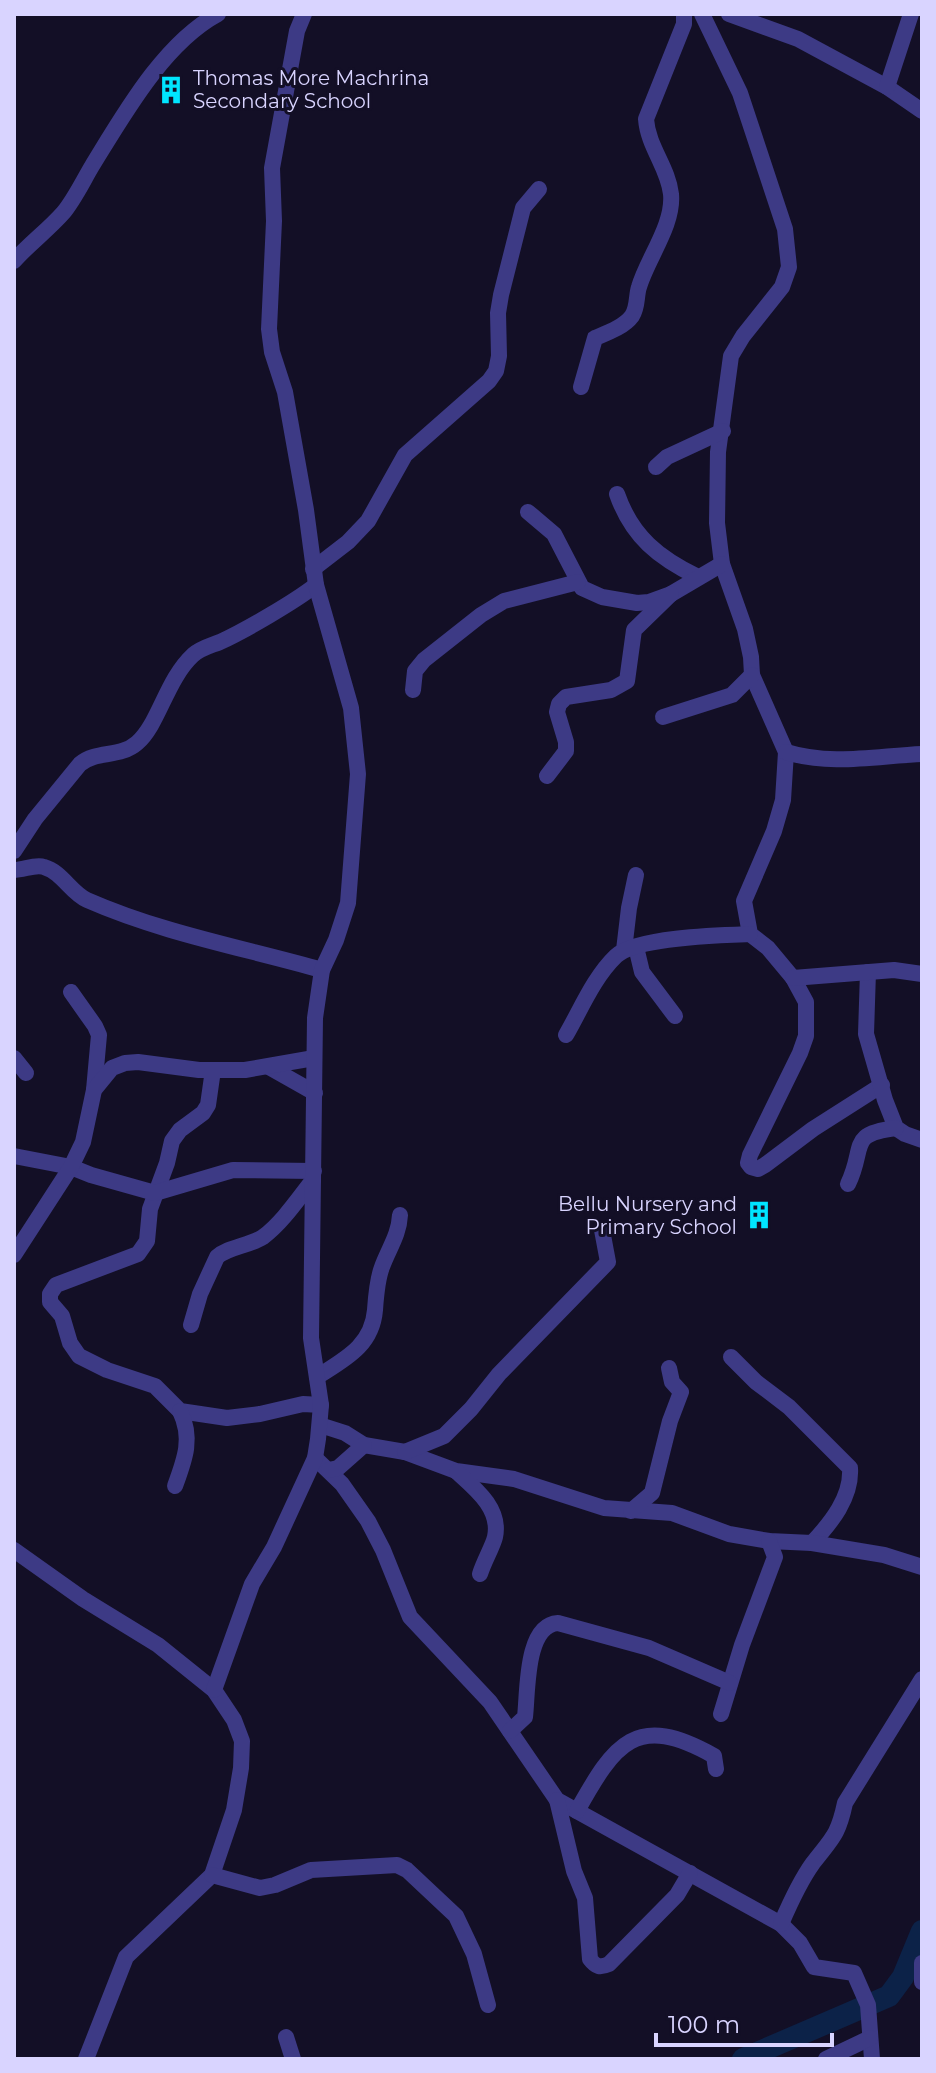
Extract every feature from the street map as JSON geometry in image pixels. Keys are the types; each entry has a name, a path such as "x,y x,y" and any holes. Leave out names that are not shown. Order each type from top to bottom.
{"street":[{"path":"14,261 21,247 63,213 158,67 196,27 218,14"},
{"path":"214,1690 252,1584 274,1547 315,1458 321,1405 311,1338 315,1018 322,970 348,903 358,774 351,708 314,577 306,510 285,392 272,352 269,329 274,153 297,31 304,14"},
{"path":"581,387 595,338 631,317 637,303 638,288 659,242 668,212 671,197 666,175 647,135 646,119 684,24 684,14"},
{"path":"702,14 740,93 785,229 789,267 782,287 731,356 718,452 717,511 722,564 745,629 752,675 786,752 783,800 774,831 744,901 750,934 768,948 793,978 806,1002 806,1036 748,1163 758,1169 765,1165 813,1129 882,1085"},
{"path":"729,14 798,39 887,87 922,111"},
{"path":"887,87 911,14"},
{"path":"14,851 35,819 80,764 108,752 120,752 139,742 167,689 192,656 314,577 368,521 405,455 489,381 496,371 499,356 498,313 523,208 539,189"},
{"path":"656,467 667,457 723,431"},
{"path":"617,494 629,522 651,548 667,562 698,577"},
{"path":"528,512 554,534 578,582 588,593 637,603 671,594"},
{"path":"547,776 566,751 557,712 559,704 566,697 611,690 627,681 634,630 671,594 722,564"},
{"path":"413,690 415,671 424,660 492,607 525,594 578,582"},
{"path":"663,717 732,695 752,675"},
{"path":"786,752 807,759 831,760 922,754"},
{"path":"14,870 43,866 83,898 107,908 229,947 322,970"},
{"path":"636,875 630,949 642,972 675,1016"},
{"path":"566,1035 600,976 630,949 656,942 750,934"},
{"path":"793,978 894,970 922,974"},
{"path":"868,972 866,1034 882,1085 896,1128 922,1140"},
{"path":"14,1255 71,1167 83,1142 94,1090 99,1035 71,992"},
{"path":"14,1058 26,1073"},
{"path":"94,1090 112,1068 125,1063 150,1062 213,1070 269,1067 314,1058"},
{"path":"269,1067 315,1093"},
{"path":"175,1486 188,1440 188,1426 180,1411 155,1386 97,1366 79,1356 70,1343 62,1316 50,1302 50,1294 56,1285 138,1254 147,1241 150,1209 172,1141 208,1105 213,1070"},
{"path":"848,1184 864,1136 872,1131 896,1128"},
{"path":"14,1156 71,1167 155,1193 233,1170 313,1176"},
{"path":"191,1325 195,1306 217,1257 264,1236 313,1176"},
{"path":"317,1377 357,1351 368,1338 381,1270 398,1235 400,1215"},
{"path":"405,1452 444,1436 499,1374 608,1262 602,1230"},
{"path":"731,1357 756,1382 789,1407 850,1468 851,1480 839,1509 812,1543"},
{"path":"631,1511 652,1493 670,1421 681,1397 681,1392 672,1382 669,1368"},
{"path":"180,1411 227,1418 303,1404 321,1405"},
{"path":"320,1425 345,1433 364,1445 405,1452 456,1471 514,1479 604,1508 672,1513 729,1534 884,1555 922,1567"},
{"path":"329,1470 338,1468 364,1445"},
{"path":"315,1458 329,1470 368,1521 410,1617 490,1702 557,1800 574,1871 585,1898 590,1959 595,1965 602,1968 609,1964 677,1895 690,1873"},
{"path":"456,1471 479,1491 491,1509 496,1524 495,1541 487,1551 480,1574"},
{"path":"721,1714 775,1557 769,1541"},
{"path":"14,1550 83,1599 158,1645 214,1690 234,1720 242,1741 234,1810 212,1875 126,1957 86,2059"},
{"path":"510,1731 525,1717 534,1645 540,1630 548,1623 558,1623 649,1648 730,1683"},
{"path":"781,1924 791,1900 814,1863 831,1843 841,1823 845,1803 922,1679"},
{"path":"577,1811 601,1769 629,1740 640,1736 664,1736 706,1752 714,1756 716,1769"},
{"path":"557,1800 781,1924 800,1943 814,1967 854,1973 868,2005 872,2059"},
{"path":"212,1875 260,1888 311,1870 397,1865 407,1870 456,1916 474,1954 488,2005"},
{"path":"922,1963 922,1982"},
{"path":"286,2037 293,2059"},
{"path":"826,2059 870,2038"}],"waterway":[{"path":"743,2059 889,1996 903,1977 922,1931"}],"place":[{"name":"Thomas More Machrina Secondary School","path":"171,90"},
{"name":"Bellu Nursery and Primary School","path":"759,1215"}]}
